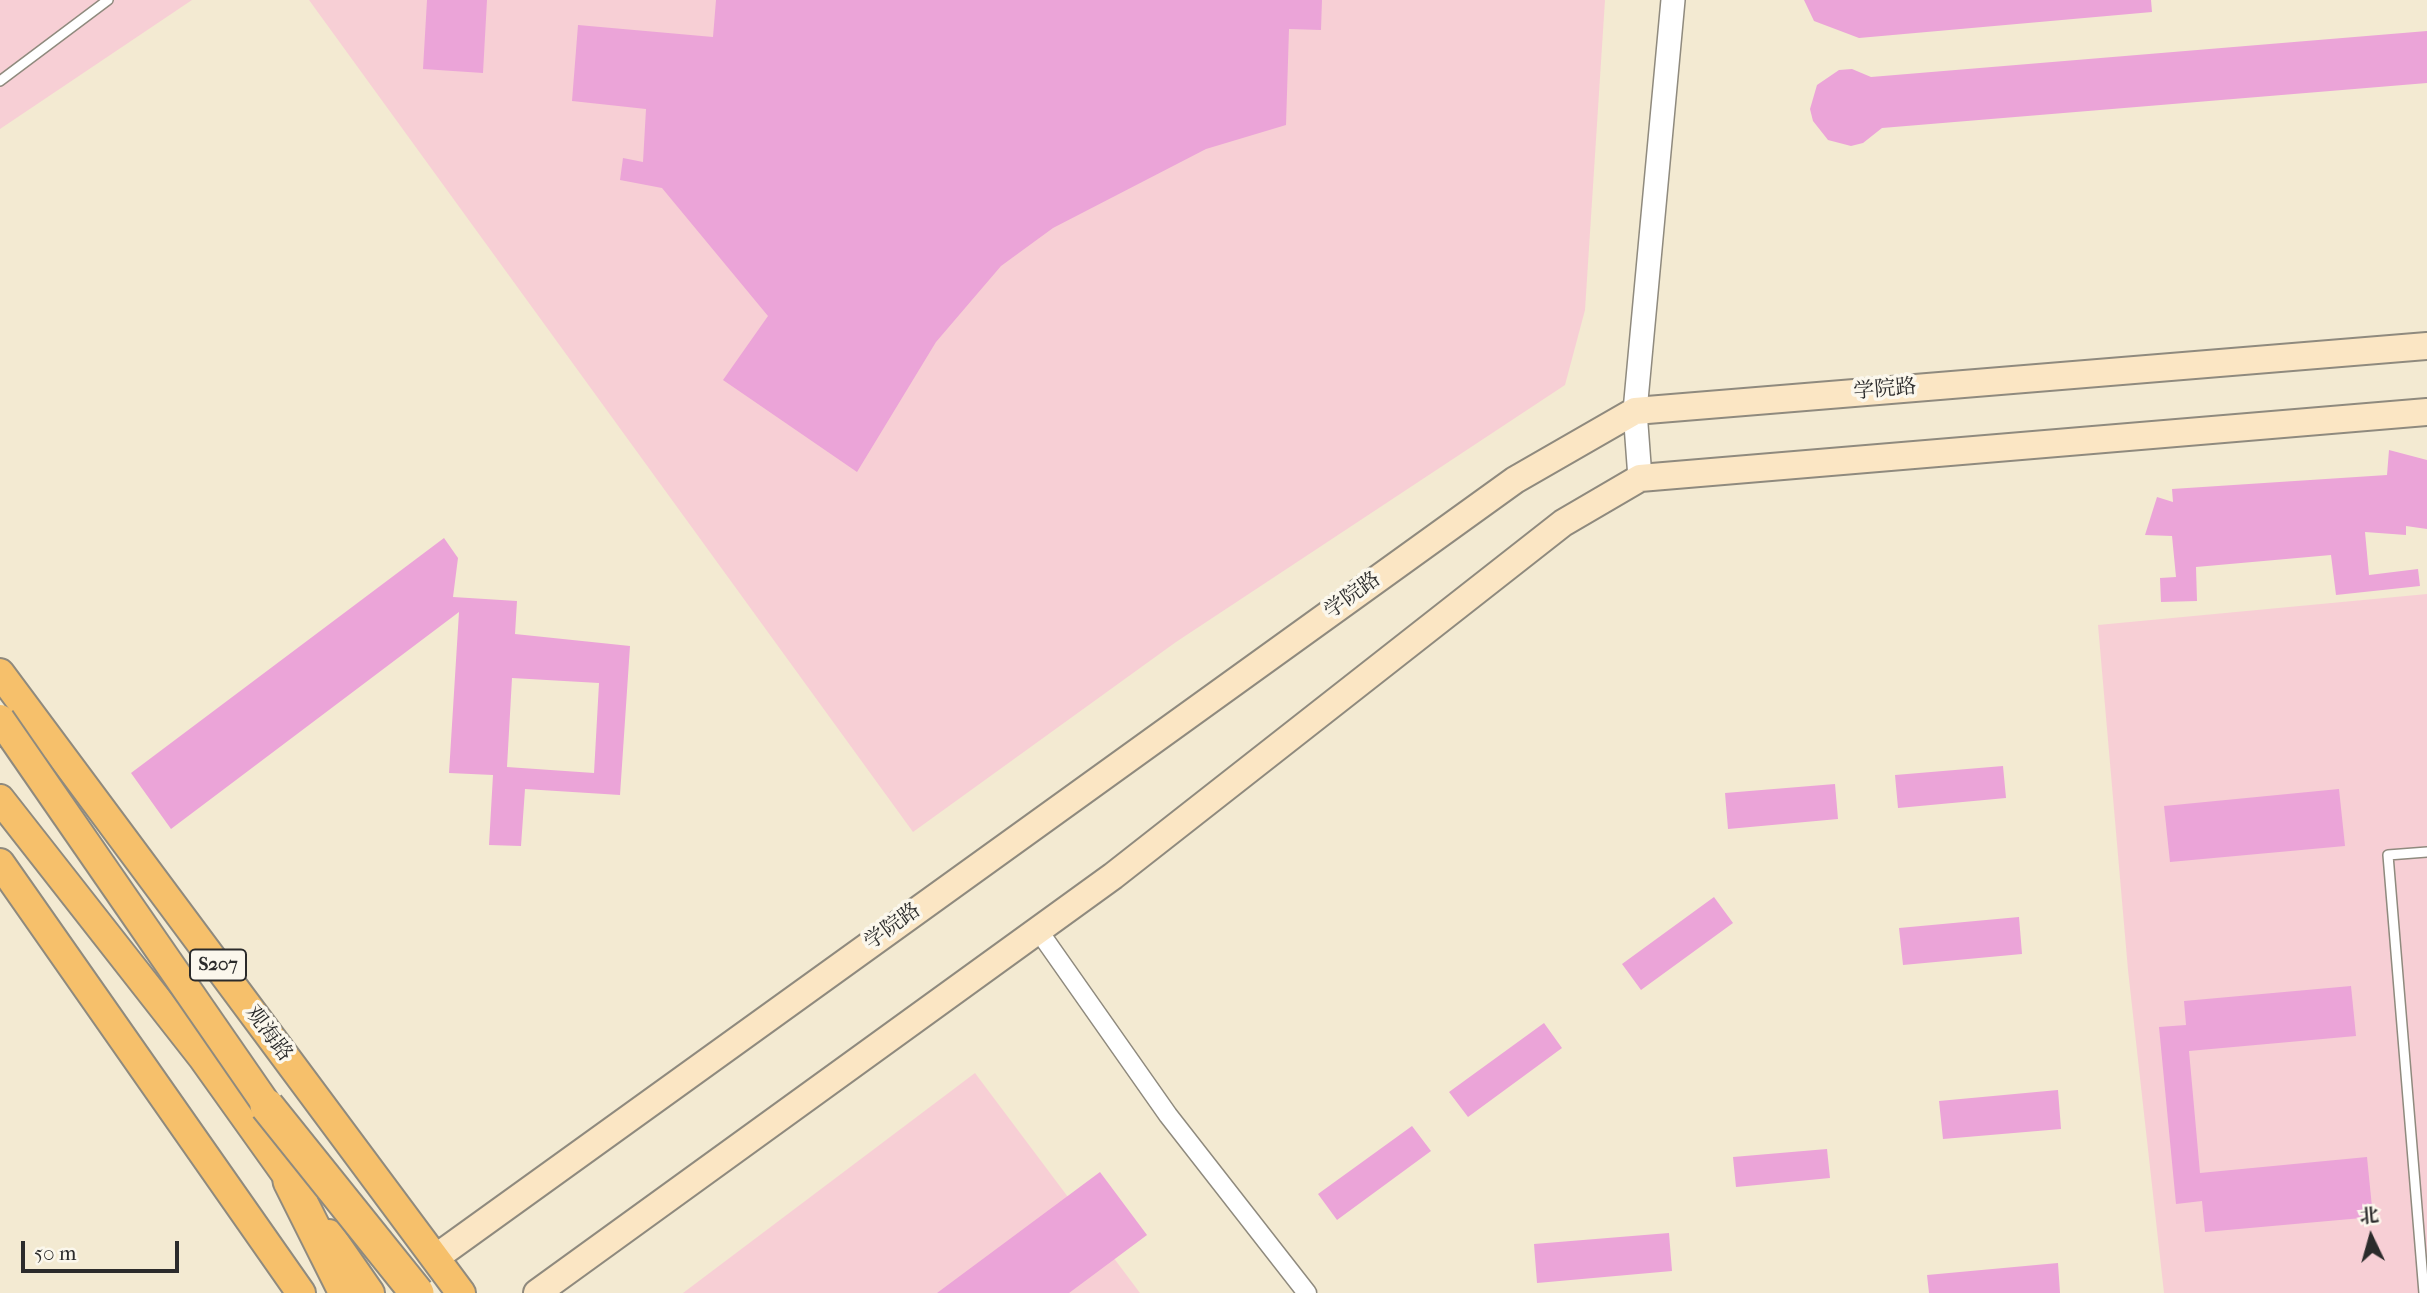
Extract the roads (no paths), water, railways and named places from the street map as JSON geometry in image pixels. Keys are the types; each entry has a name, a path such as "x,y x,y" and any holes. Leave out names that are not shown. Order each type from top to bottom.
{"highway":[{"path":"267,1106 417,1293"},
{"path":"290,1181 346,1293"}],"main road":[{"name":"学院路","path":"435,1258 1514,480 1635,411 2427,346"},
{"path":"537,1293 1113,876 1563,523 1640,478 2427,412"},
{"name":"观海路","path":"0,673 461,1293"},
{"name":"观海路","path":"0,719 267,1106 404,1293"},
{"path":"0,799 202,1058 370,1293"},
{"path":"0,863 301,1293"},
{"path":"387,1293 435,1258"}],"street":[{"path":"1640,478 1635,411 1673,0"},
{"path":"1038,930 1168,1115 1307,1293"}],"lane":[{"path":"0,81 108,0"},
{"path":"2424,1293 2388,855 2427,852"}]}
